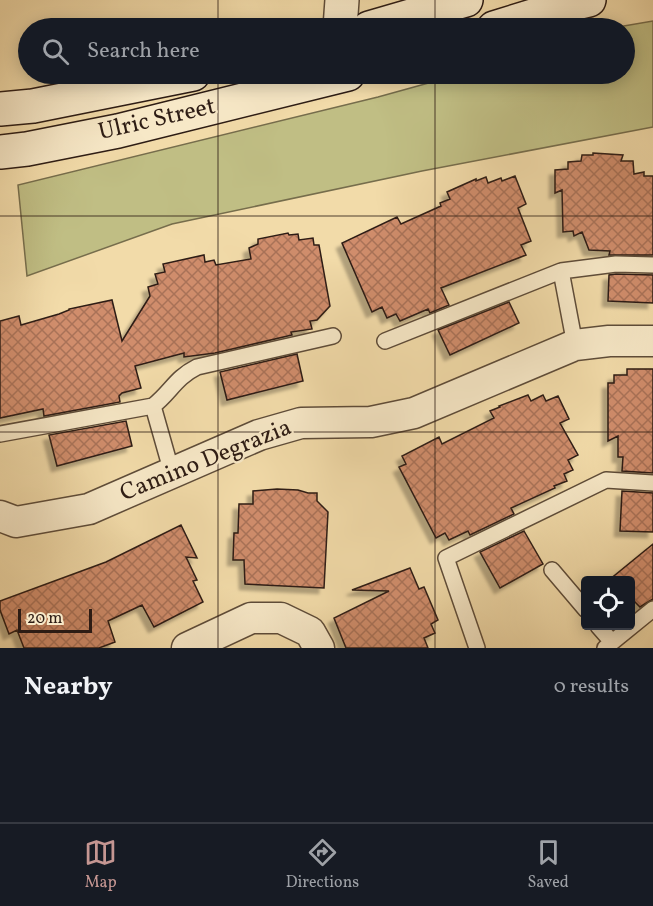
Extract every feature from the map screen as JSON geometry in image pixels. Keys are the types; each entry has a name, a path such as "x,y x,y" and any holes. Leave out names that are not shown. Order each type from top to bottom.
{"main road":[{"path":"341,18 342,0"},
{"path":"404,18 466,0"},
{"path":"526,18 589,0"},
{"name":"Ulric Street","path":"0,109 33,106 143,84"},
{"name":"Ulric Street","path":"0,152 118,131 282,84"}],"street":[{"name":"Camino Degrazia","path":"0,516 16,522 89,509 259,435 301,423 371,422 414,413 575,345 609,341 653,341"},
{"path":"187,648 251,618 281,618 310,632 319,648"}],"lane":[{"path":"385,341 561,271 616,264 653,265"},
{"path":"561,271 575,345"},
{"path":"0,434 153,406 164,397 183,374 197,367 333,336"},
{"path":"153,406 172,473"},
{"path":"477,648 446,558 606,480 653,483"},
{"path":"552,570 581,605"},
{"path":"600,630 609,645 653,609"}],"shaded area":[{"path":"653,21 653,127 422,171 172,224 27,276 18,185 425,84 635,84 635,24"}],"building":[{"path":"593,153 623,155 621,161 633,161 634,174 644,172 644,176 653,176 653,255 609,255 610,251 589,250 582,232 574,236 573,231 563,232 562,190 555,193 555,170 568,169 568,162 581,161 582,155 593,155"},
{"path":"515,176 526,204 518,208 531,241 521,245 526,255 441,288 449,305 430,313 428,309 400,321 396,314 387,318 382,307 372,312 342,243 397,217 401,224 441,206 440,203 450,199 447,192 476,179 476,181 486,177 488,183"},
{"path":"288,233 289,235 298,234 299,240 313,238 314,245 319,245 330,306 317,320 310,321 312,329 291,332 292,335 215,353 184,357 184,353 135,366 141,388 122,393 119,396 120,402 44,416 43,409 0,418 0,321 19,316 21,325 69,309 112,300 122,341 150,296 148,287 158,284 155,274 165,272 163,264 204,255 205,262 214,260 216,265 251,259 249,248 258,244 258,239"},
{"path":"609,275 653,275 653,303 608,301"},
{"path":"509,302 519,323 450,355 438,330"},
{"path":"297,354 303,381 227,400 220,372"},
{"path":"627,369 653,369 653,473 622,471 623,457 618,457 618,436 608,441 608,383 614,383 614,375 627,375"},
{"path":"528,395 531,401 543,395 546,401 558,396 569,419 560,423 578,455 568,460 573,470 564,474 567,481 511,508 514,514 470,535 468,531 449,540 445,533 436,538 399,467 406,464 402,456 439,437 442,444 494,418 490,411"},
{"path":"126,421 132,446 57,466 49,435"},
{"path":"277,489 317,493 317,501 328,512 324,588 245,584 244,560 233,560 234,533 238,533 239,504 253,504 253,491"},
{"path":"622,491 653,493 653,532 620,531"},
{"path":"181,525 197,558 186,557 197,580 193,581 203,602 154,627 142,605 108,621 115,642 99,648 24,648 17,630 9,634 0,610 0,601 106,562"},
{"path":"524,531 543,564 500,588 480,552"},
{"path":"653,544 653,599 640,607 635,602 635,576 614,576"},
{"path":"410,568 419,589 424,587 438,620 431,624 435,633 424,638 428,648 346,648 334,618 389,591 352,590"}]}
